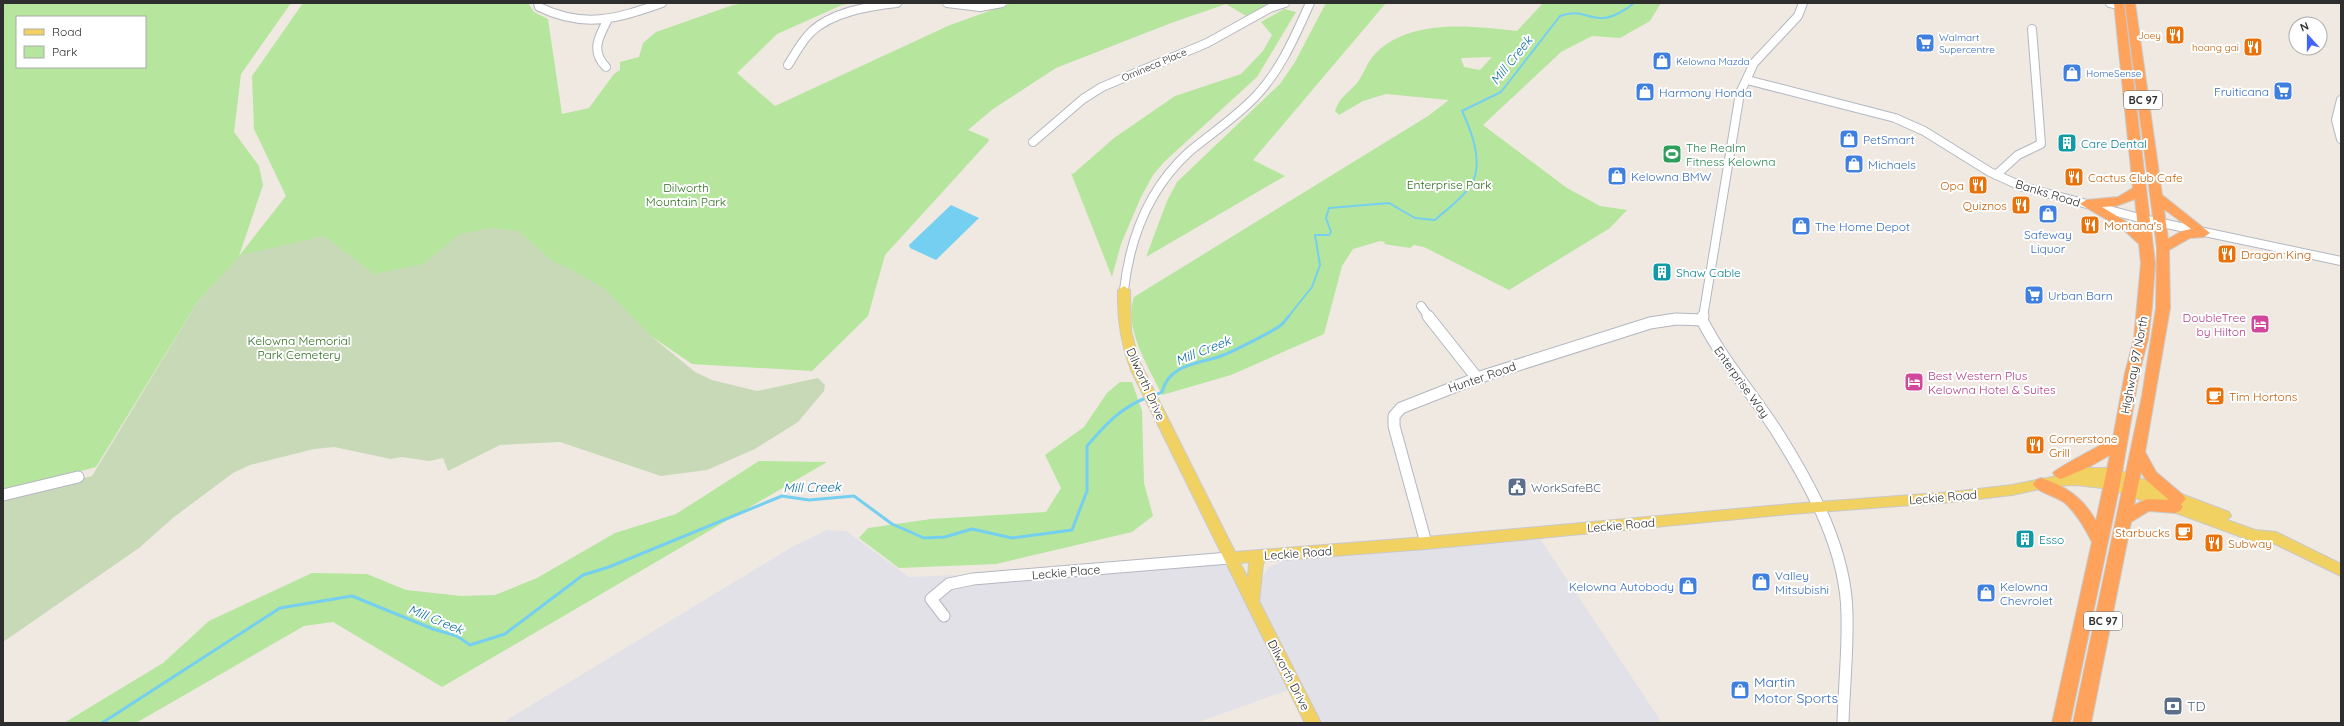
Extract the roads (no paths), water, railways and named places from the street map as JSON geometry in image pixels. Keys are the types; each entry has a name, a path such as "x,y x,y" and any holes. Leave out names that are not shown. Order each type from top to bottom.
{"highway":[{"name":"Highway 97 North","path":"2082,723 2149,396 2164,308 2162,248 2132,15 2119,3"},
{"name":"Highway 97 North","path":"2061,723 2113,479 2132,373 2141,339 2145,307 2148,263 2119,3"},
{"path":"2086,204 2116,203 2129,198 2140,189"},
{"path":"2156,197 2204,233"},
{"path":"2086,204 2127,226 2146,244"},
{"path":"2162,248 2187,234 2204,233"},
{"path":"2061,473 2084,463 2120,441"},
{"path":"2137,451 2151,476 2176,503"},
{"path":"2041,484 2058,489 2079,506 2100,543"},
{"path":"2124,518 2147,505 2176,503"}],"main road":[{"name":"Dilworth Drive","path":"1124,290 1123,307 1127,338 1134,362 1229,558 1313,723"},
{"name":"Leckie Road","path":"2012,490 2018,483 2044,475 2061,473 2113,479 2255,536 2277,539 2341,570"},
{"name":"Leckie Road","path":"1229,558 1426,543 1819,507 1952,497 2012,490 2041,484 2076,480 2113,479"},
{"path":"1252,602 1256,563 1261,556"}],"street":[{"path":"538,3 539,7 562,17 608,19 662,3"},
{"path":"788,65 797,50 816,28 840,16 897,3"},
{"path":"947,3 980,7 1002,3"},
{"name":"Omineca Place","path":"1033,142 1083,99 1102,88 1207,43 1270,8 1284,3"},
{"path":"1702,320 1740,93 1754,62 1798,16 1803,3"},
{"name":"Dilworth Drive","path":"1124,290 1131,247 1156,187 1171,170 1255,97 1287,54 1306,4"},
{"path":"606,66 598,60 595,49 608,19"},
{"path":"1996,175 2018,155 2041,144 2032,30"},
{"name":"Banks Road","path":"1746,80 1863,108 1894,118 1924,131 1996,175 2023,187 2159,223 2341,261"},
{"path":"2341,100 2336,120 2341,139"},
{"path":"1421,306 1477,378"},
{"name":"Hunter Road","path":"1426,543 1394,426 1394,416 1401,408 1414,401 1477,378 1650,323 1676,319 1702,320"},
{"name":"Enterprise Way","path":"1702,320 1717,349 1779,435 1819,507 1840,563 1847,613 1843,723"},
{"path":"3,495 78,477"},
{"name":"Leckie Place","path":"944,616 930,599 949,584 973,579 1229,558"}],"water":[{"path":"951,205 979,218 936,260 910,248 909,245"}],"waterway":[{"name":"Mill Creek","path":"1288,317 1312,287 1320,265 1315,235 1329,235 1331,232 1326,218 1329,208 1389,203 1415,218 1435,220 1463,195 1475,177 1477,158 1473,138 1462,111 1501,92 1560,16 1573,13 1597,18 1607,18 1620,13 1634,3"},
{"name":"Mill Creek","path":"1153,396 1162,392 1171,376 1178,370 1186,366 1221,356 1261,337 1282,324 1289,316"},
{"name":"Mill Creek","path":"102,723 280,608 352,596 433,629 457,636 470,645 505,634 583,575 609,567 782,496 809,500 854,496 892,524 924,538 945,537 972,529 1012,538 1072,530 1087,491 1087,446 1114,417 1129,406 1148,397"}],"place":[{"name":"Joey","path":"2175,35"},
{"name":"Walmart Supercentre","path":"1925,43"},
{"name":"hoang gai","path":"2253,47"},
{"name":"Kelowna Mazda","path":"1662,61"},
{"name":"HomeSense","path":"2072,73"},
{"name":"Fruiticana","path":"2283,91"},
{"name":"Harmony Honda","path":"1645,92"},
{"name":"PetSmart","path":"1849,139"},
{"name":"Care Dental","path":"2067,143"},
{"name":"The Realm Fitness Kelowna","path":"1672,154"},
{"name":"Michaels","path":"1854,164"},
{"name":"Kelowna BMW","path":"1617,176"},
{"name":"Cactus Club Cafe","path":"2074,177"},
{"name":"Opa","path":"1978,185"},
{"name":"Quiznos","path":"2021,205"},
{"name":"Safeway Liquor","path":"2048,214"},
{"name":"Montana's","path":"2090,225"},
{"name":"The Home Depot","path":"1801,226"},
{"name":"Dragon King","path":"2227,254"},
{"name":"Shaw Cable","path":"1662,272"},
{"name":"Urban Barn","path":"2034,295"},
{"name":"DoubleTree by Hilton","path":"2260,324"},
{"name":"Best Western Plus Kelowna Hotel & Suites","path":"1914,382"},
{"name":"Tim Hortons","path":"2215,396"},
{"name":"Cornerstone Grill","path":"2035,445"},
{"name":"WorkSafeBC","path":"1517,487"},
{"name":"Starbucks","path":"2184,532"},
{"name":"Esso","path":"2025,539"},
{"name":"Subway","path":"2214,543"},
{"name":"Valley Mitsubishi","path":"1761,582"},
{"name":"Kelowna Autobody","path":"1688,586"},
{"name":"Kelowna Chevrolet","path":"1986,593"},
{"name":"Martin Motor Sports","path":"1740,690"},
{"name":"TD","path":"2173,706"}],"park label":[{"name":"Enterprise Park","path":"1449,184"},
{"name":"Dilworth Mountain Park","path":"686,194"},
{"name":"Kelowna Memorial Park Cemetery","path":"299,347"}]}
